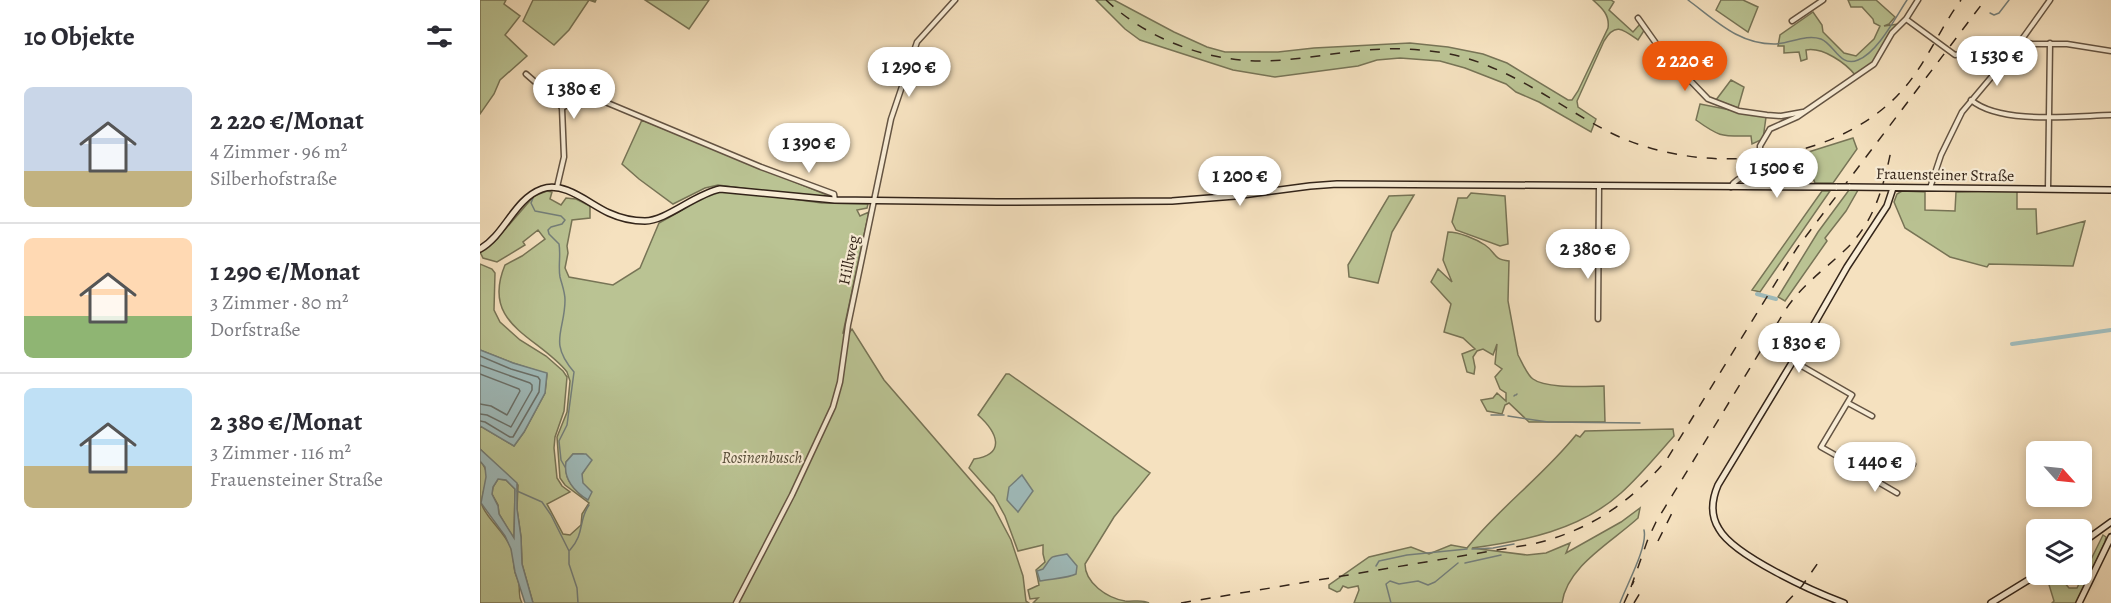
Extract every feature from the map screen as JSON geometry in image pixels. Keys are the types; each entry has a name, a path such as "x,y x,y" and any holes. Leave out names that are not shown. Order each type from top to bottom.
{"main road":[{"name":"Frauensteiner Straße","path":"557,187 610,213 631,220 646,221 663,216 702,194 720,189 835,200 997,202 1173,201 1236,196 1328,184 2111,190"},
{"path":"480,249 493,240 531,195 545,188 557,187"},
{"path":"1844,603 1800,585 1738,548 1724,537 1718,529 1713,514 1713,500 1718,485 1847,267 1887,206 1893,188"},
{"path":"2092,536 2109,524"},
{"path":"2107,545 2109,524"},
{"path":"2079,603 2111,537"},
{"path":"1991,603 2026,581"}],"street":[{"name":"Hillweg","path":"736,603 833,407 840,382 848,325 891,118 917,42 955,0"},
{"path":"1792,21 1823,0"},
{"path":"1731,187 1735,180 1754,173 1760,167 1760,146 1770,129 1804,112 1874,64 1892,33 1906,19 1918,0"},
{"path":"1930,188 1951,131 1971,100 2015,49 2050,0"},
{"path":"1638,18 1660,49 1708,99 1730,108 1767,116 1804,112"},
{"path":"1906,19 1955,55 2004,47 2015,49"},
{"path":"2021,41 2111,51"},
{"path":"2048,189 2050,44"},
{"path":"526,74 562,108 564,157 557,187"},
{"path":"562,108 569,104 598,99 834,195 835,200"},
{"path":"1971,100 1988,109 2006,114 2049,116 2111,114"},
{"path":"1598,319 1599,186"},
{"path":"1793,361 1852,396 1821,447 1869,474 1897,494"},
{"path":"1848,403 1872,416"},
{"path":"1869,474 1913,464"}],"green space":[{"path":"480,0 506,0 504,4 520,16 505,35 527,56 500,80 494,94 480,114"},
{"path":"533,0 589,0 569,30 554,45 523,21"},
{"path":"645,0 709,0 689,29"},
{"path":"1096,0 1114,0 1174,32 1207,47 1225,52 1278,52 1410,43 1483,54 1507,63 1568,100 1572,100 1578,91 1608,28 1607,16 1593,0 1611,0 1614,2 1609,10 1633,32 1641,23 1645,29 1638,40 1624,30 1616,29 1604,41 1577,101 1578,107 1596,119 1591,132 1539,102 1516,92 1506,84 1440,61 1400,58 1377,60 1358,66 1275,77 1233,70 1140,40 1125,29"},
{"path":"1721,0 1743,0 1758,7 1748,32 1716,10"},
{"path":"1848,0 1876,0 1895,17 1884,26 1899,24 1874,64 1856,76 1840,61 1827,53 1806,50 1807,59 1801,61 1799,52 1784,53 1784,46 1778,46 1780,35 1813,12 1822,25 1823,32 1844,53 1856,56 1874,39 1880,26 1874,23 1862,7 1851,7"},
{"path":"1731,80 1744,87 1738,108 1716,100"},
{"path":"1700,104 1766,117 1763,139 1752,144 1751,136 1727,136 1711,130 1696,120"},
{"path":"642,120 832,197 794,195 718,185 705,188 673,204 622,164"},
{"path":"1853,138 1857,149 1833,183 1815,183 1809,168 1795,167 1786,159"},
{"path":"1849,190 1858,190 1846,211 1825,238 1827,241 1785,301 1778,297 1818,232"},
{"path":"2017,190 2017,209 2036,209 2037,234 2085,221 2073,266 1989,264 1987,267 1950,257 1905,228 1894,202 1897,194 1902,191 1925,192 1925,210 1955,211 1956,192"},
{"name":"Rosinenbusch","path":"547,191 552,192 550,199 561,205 566,198 576,199 590,206 590,218 572,220 565,268 569,277 613,285 640,268 659,223 697,199 714,192 731,191 822,203 868,204 867,208 857,210 860,216 869,212 843,333 849,333 852,329 884,380 993,506 1011,540 1023,576 1026,601 1029,603 533,603 522,564 517,509 518,485 480,449 480,426 514,446 545,393 547,374 480,350 480,264 492,269 495,273 494,310 500,322 520,340 546,356 567,377 564,411 555,437 554,448 557,478 570,492 547,504 563,534 570,535 581,525 582,514 589,503 565,485 560,478 557,437 567,412 570,381 567,372 516,328 506,316 500,302 499,285 505,265 545,239 538,230 523,242 525,245 497,262 483,258 480,252 495,241 534,196","holes":["573,454 583,454 585,469 582,474 582,496 569,481 566,462"]},
{"path":"1822,191 1830,191 1760,292 1752,290"},
{"path":"1471,193 1505,196 1508,244 1500,246 1456,230 1452,222 1458,198 1467,198"},
{"path":"1414,195 1392,232 1378,283 1349,277 1348,265 1389,196"},
{"path":"1448,232 1477,240 1497,257 1509,261 1508,301 1518,355 1527,371 1533,379 1539,382 1557,386 1604,386 1605,422 1529,422 1509,403 1505,405 1502,414 1487,411 1481,400 1493,398 1497,393 1506,401 1506,393 1500,389 1495,377 1502,369 1495,364 1497,344 1493,355 1483,349 1477,351 1473,357 1474,374 1467,372 1462,354 1475,349 1463,338 1444,332 1451,304 1431,282 1438,269 1452,282 1443,260"},
{"path":"1006,374 1150,473 1114,517 1085,564 1089,577 1104,593 1125,601 1149,603 1033,603 1038,598 1030,599 1028,590 1039,585 1036,570 1045,562 1043,545 1018,551 1005,516 994,496 969,468 974,459 991,452 995,447 994,435 978,415"},
{"path":"1673,429 1674,436 1635,480 1605,506 1570,525 1551,532 1511,542 1472,548 1527,555 1546,553 1570,543 1566,553 1621,522 1640,508 1638,518 1581,566 1572,577 1562,603 1354,603 1359,590 1358,586 1348,588 1343,586 1337,592 1329,588 1329,585 1369,557 1411,547 1429,554 1451,545 1467,548 1576,435 1580,437 1585,431"},
{"path":"480,461 487,478 482,505 511,548 522,603 480,603"},
{"path":"498,479 506,480 515,489 514,539 499,514 498,505 492,494"},
{"path":"2103,535 2106,537 2105,542 2092,570 2092,557"},
{"path":"2049,585 2066,585 2069,588 2077,588 2078,585 2085,585 2077,603 2052,603 2054,601"}],"water":[{"path":"480,350 547,373 545,393 514,446 480,426"},
{"path":"480,449 517,483 522,564 533,603 525,603 515,572 511,549 505,536 481,503 486,477 485,467 480,461","holes":["498,479 506,480 515,489 514,538 499,514 492,494"]},
{"path":"573,454 586,454 592,460 582,474 583,483 592,492 588,500 574,489 566,474 566,462"},
{"path":"1022,475 1033,491 1018,512 1007,500 1009,487"},
{"path":"1067,554 1077,566 1076,574 1040,581 1037,571 1043,569 1052,557"}],"waterway":[{"path":"1688,0 1739,36 1776,44 1804,38 1821,39 1846,61 1852,62 1872,50 1907,0"},
{"path":"1990,13 1994,15 1999,13 2009,0"},
{"path":"533,198 531,203 535,211 561,216 565,220 562,224 548,230 559,244 559,273 565,297 560,344 566,362 574,372 567,425 559,441 561,460 565,467"},
{"path":"1757,294 1776,299"},
{"path":"2012,344 2111,330"},
{"path":"1491,415 1504,415"},
{"path":"1508,416 1548,422 1640,423"},
{"path":"517,491 542,502 551,515 569,551 569,564 577,588 578,603"},
{"path":"570,550 578,538 589,505"},
{"path":"1620,603 1640,556 1644,530"},
{"path":"1472,549 1514,544"},
{"path":"1376,566 1379,561 1407,555 1467,549"},
{"path":"1465,563 1501,555"},
{"path":"1391,603 1386,584 1390,581 1399,584 1418,581 1428,585 1458,563"}],"railway":[{"path":"1106,0 1138,25 1156,35 1174,44 1214,56 1271,61 1352,51 1411,49 1461,57 1505,73 1607,131 1642,145 1679,155 1718,159 1758,157 1797,151 1834,138 1868,120 1907,85 1961,0"},
{"path":"1181,603 1533,544 1590,523 1623,502 1639,489 1667,459 1797,248 1985,0"},
{"path":"1631,587 1656,522 1786,309 1799,292 1845,250 1864,227 1882,189 1892,146"},
{"path":"1658,541 1674,509"},
{"path":"1786,603 1802,586 1822,557"},
{"path":"1624,603 1634,581"},
{"path":"1634,603 1643,588"}]}
